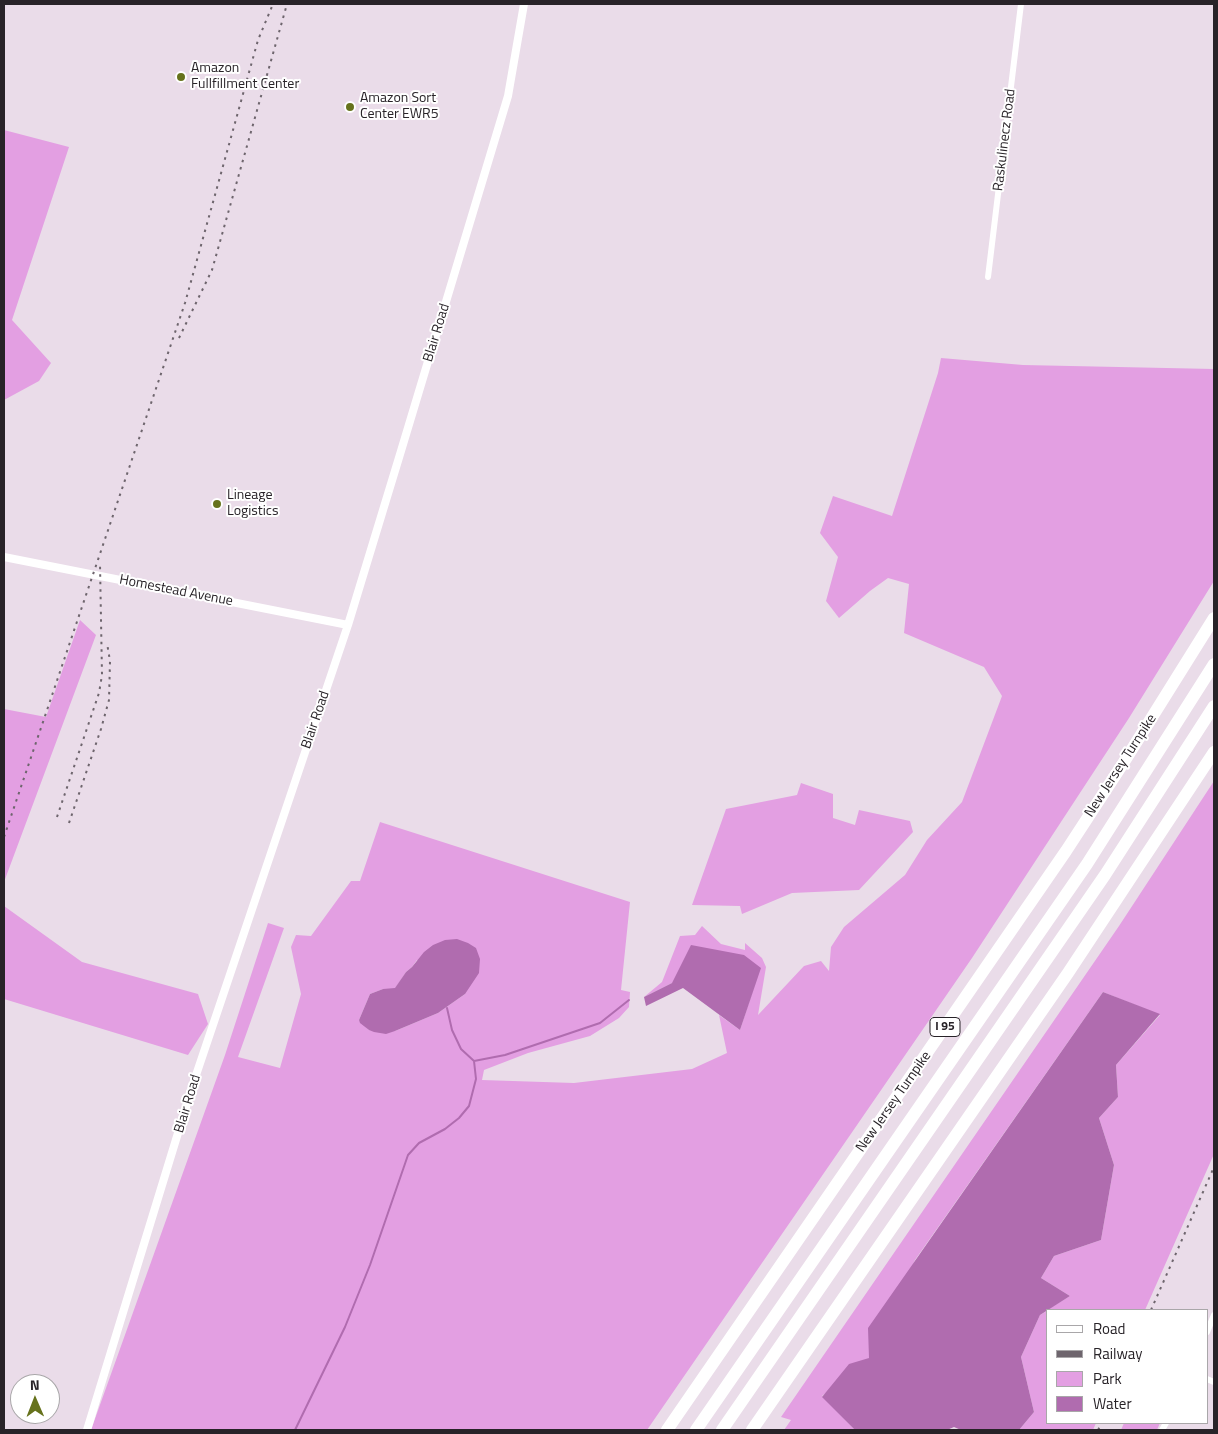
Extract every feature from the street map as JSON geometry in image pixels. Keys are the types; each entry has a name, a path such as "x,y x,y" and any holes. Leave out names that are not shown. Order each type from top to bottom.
{"highway":[{"name":"New Jersey Turnpike","path":"667,1430 1055,867 1124,762 1214,618"},
{"name":"New Jersey Turnpike","path":"696,1430 1082,871 1214,664"},
{"path":"722,1430 1090,898 1214,706"},
{"path":"752,1430 1068,973 1214,752"}],"street":[{"name":"Blair Road","path":"87,1430 193,1084 348,625 508,96 524,4"},
{"name":"Raskulinecz Road","path":"988,277 1021,4"},
{"name":"Homestead Avenue","path":"4,557 348,625"},
{"path":"1208,1329 1214,1314"}],"green space":[{"path":"4,130 69,147 12,320 51,363 39,381 4,400"},
{"path":"941,358 1023,365 1214,369 1214,581 1129,718 972,958 647,1430 91,1430 225,1055 268,923 284,928 238,1057 280,1068 301,994 291,947 296,935 311,936 351,881 360,881 380,822 630,902 621,990 630,992 629,1007 619,1018 590,1036 528,1053 484,1070 482,1080 574,1083 692,1069 727,1053 719,1015 740,1030 760,968 672,983 644,997 662,982 680,936 695,935 702,926 721,944 745,950 745,943 762,958 766,967 758,1015 804,966 821,961 829,971 831,947 844,927 905,875 927,840 962,802 1002,696 984,667 904,633 909,584 888,578 839,618 826,601 838,557 820,533 833,496 892,516 938,373","holes":["417,960 465,994 438,1013 395,1031 369,1030 359,1020 370,994 383,989 395,989 406,972"]},
{"path":"80,620 96,635 4,882 4,709 46,717"},
{"path":"1214,781 1214,1154 1145,1309 1049,1309 1070,1296 1041,1278 1054,1256 1101,1240 1114,1165 1099,1118 1118,1097 1116,1065 1160,1015 1103,992 915,1260 869,1358 822,1396 855,1430 784,1430 791,1420 781,1417 1119,926"},
{"path":"801,783 833,794 833,818 855,825 859,810 910,821 913,832 859,890 792,893 742,914 740,906 692,905 726,809 797,795"},
{"path":"4,906 82,962 198,994 208,1024 188,1055 4,999"},
{"path":"1046,1312 1046,1424 1096,1424 1093,1430 1019,1430 1034,1412 1021,1357 1040,1315"},
{"path":"1124,1424 1160,1424 1157,1430 1121,1430"}],"water":[{"path":"457,939 476,948 480,959 479,973 465,994 438,1013 386,1034 369,1030 360,1023 359,1020 370,994 383,989 395,988 424,952 433,945 445,940"},
{"path":"691,945 744,955 761,968 740,1030 683,988 646,1006 644,997 672,983"},
{"path":"1103,992 1160,1014 1116,1065 1118,1097 1099,1118 1114,1165 1101,1240 1054,1256 1041,1278 1070,1296 1049,1309 1046,1309 1046,1311 1040,1315 1021,1357 1034,1412 1019,1430 961,1430 954,1427 947,1430 855,1430 822,1397 849,1364 869,1358 868,1328"}],"waterway":[{"path":"447,1008 452,1030 461,1049 474,1061 505,1055 600,1023 629,1000"},
{"path":"295,1430 345,1327 370,1265 408,1155 419,1143 445,1129 459,1118 469,1106 476,1079 474,1061"}],"railway":[{"path":"4,837 185,303 258,40 273,4"},
{"path":"179,338 212,270 287,4"},
{"path":"57,817 99,693 102,675 100,564"},
{"path":"69,823 109,700 110,661 107,643"},
{"path":"1151,1309 1214,1167"},
{"path":"1098,1430 1101,1424"}],"place":[{"name":"Amazon Fullfillment Center","path":"181,77"},
{"name":"Amazon Sort Center EWR5","path":"350,107"},
{"name":"Lineage Logistics","path":"217,504"}]}
